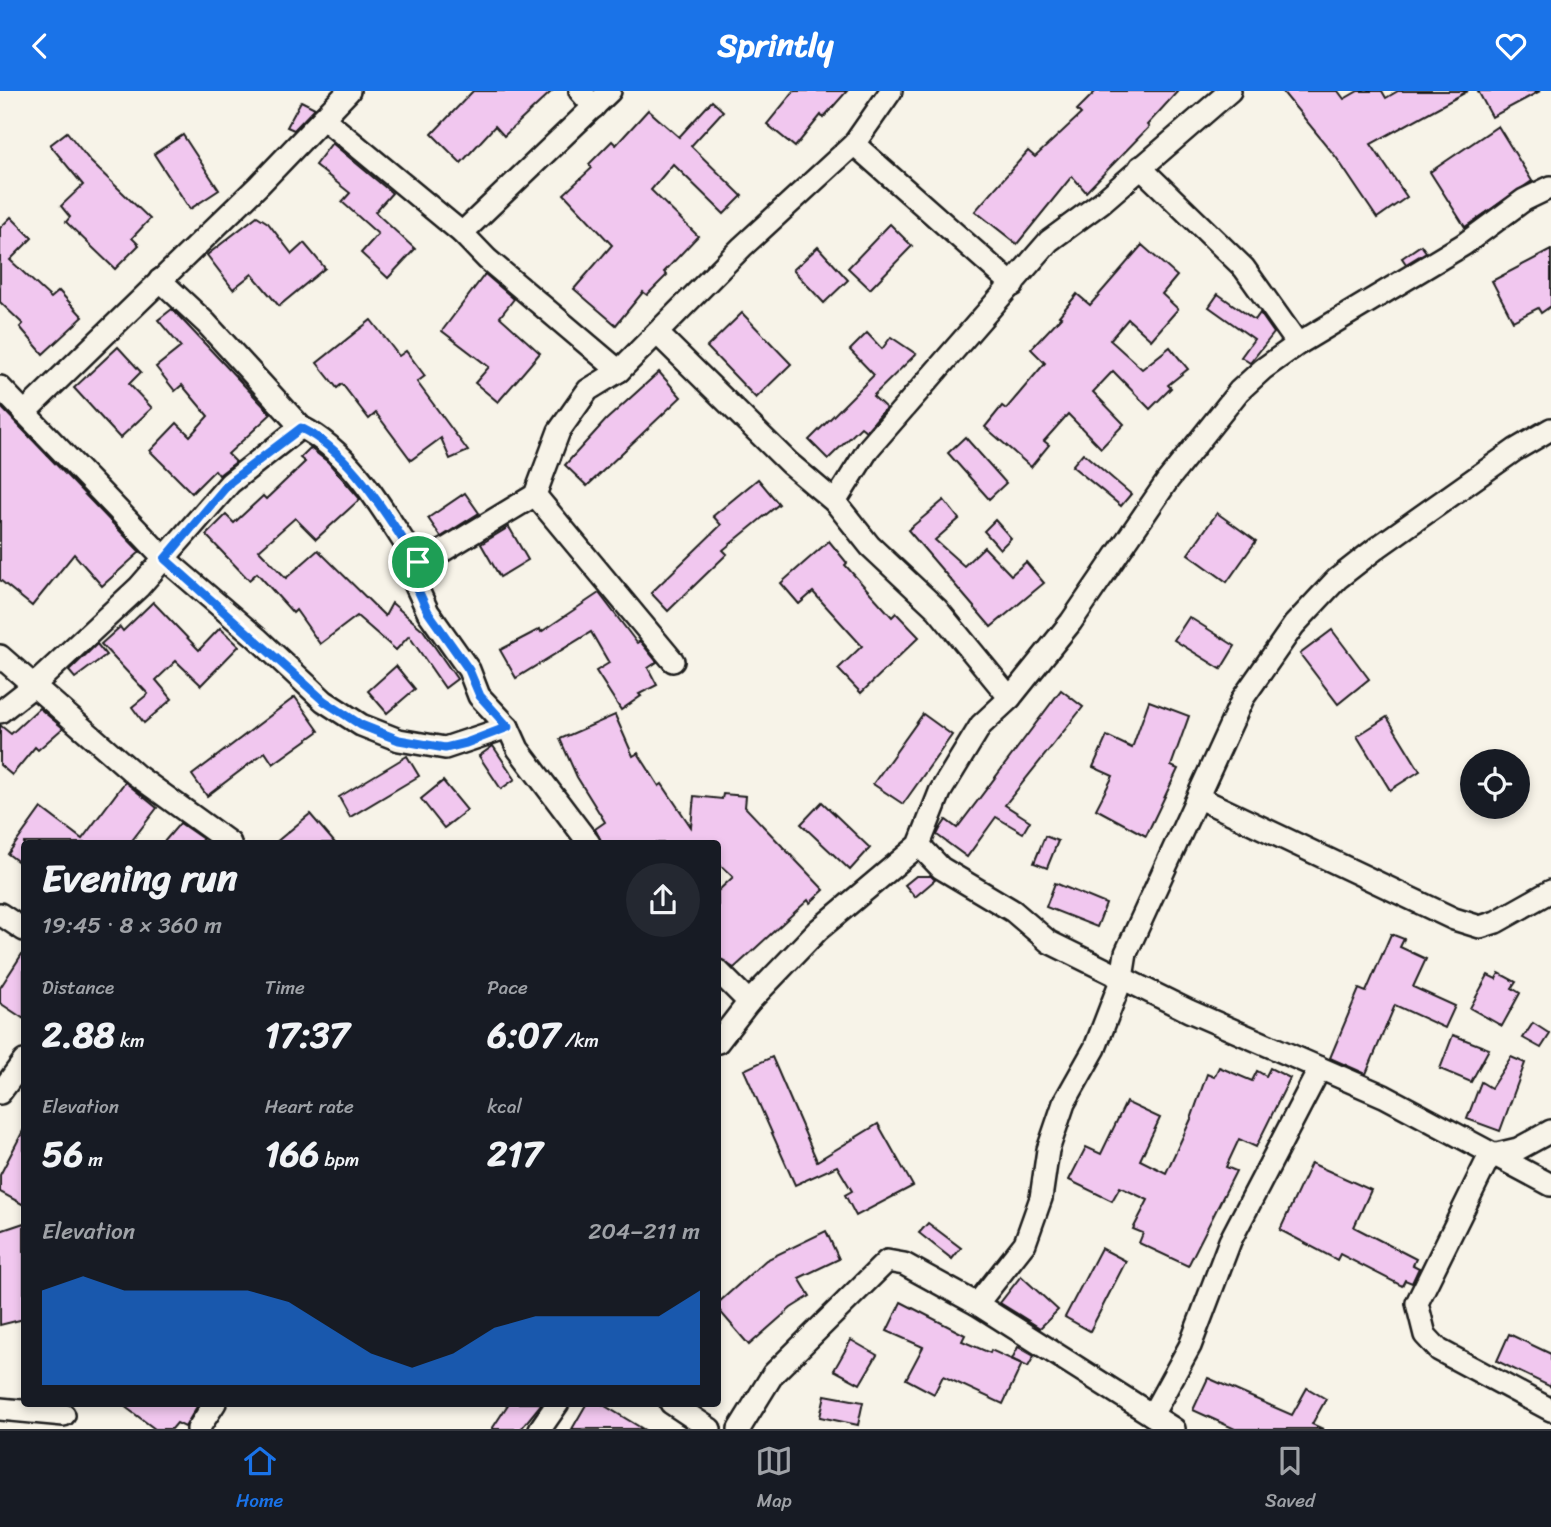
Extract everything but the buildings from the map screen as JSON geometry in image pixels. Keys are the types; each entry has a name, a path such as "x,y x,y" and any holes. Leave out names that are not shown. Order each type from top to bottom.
{"street":[{"path":"24,413 349,91"},
{"path":"462,233 587,99 610,91"},
{"path":"835,502 869,448 1049,241 1102,202 1230,91"},
{"path":"587,840 519,749 508,727 480,696 469,670 428,612 412,577 418,562 444,550 535,495 559,431 588,390 619,371 854,144 883,94"},
{"path":"323,118 462,233 487,259 619,371"},
{"path":"854,144 1013,285"},
{"path":"1140,167 1244,268 1298,344"},
{"path":"721,1038 749,1002 818,930 919,845 940,792 981,725 1010,698 1071,622 1168,480 1222,412 1263,369 1298,344 1463,245 1524,199 1551,187"},
{"path":"160,280 206,323 301,428 321,438 368,489 418,562"},
{"path":"656,333 695,373 835,502 870,547 936,609 1010,698"},
{"path":"0,387 165,559 324,701 361,725 399,740 445,748 508,727"},
{"path":"0,712 32,687 165,559 230,482 301,428"},
{"path":"977,1304 1025,1243 1041,1198 1048,1150 1064,1103 1094,1048 1122,978 1126,953 1199,798 1242,698 1308,608 1337,579 1515,450 1551,429"},
{"path":"535,495 673,661"},
{"path":"0,656 32,687 136,775 226,840"},
{"path":"1199,798 1454,919 1480,927 1496,922 1551,891"},
{"path":"919,845 942,868 1013,911 1049,942 1122,978 1384,1095 1551,1185"},
{"path":"0,914 21,928"},
{"path":"721,974 749,1002"},
{"path":"0,1093 21,1065"},
{"path":"1152,1415 1189,1346 1230,1241 1320,1068"},
{"path":"1551,1131 1518,1149 1497,1154 1487,1161 1417,1303 1419,1321 1425,1335 1439,1350 1551,1410"},
{"path":"739,1429 773,1374 887,1261 904,1264 977,1304 1174,1429"},
{"path":"198,1429 212,1407"},
{"path":"540,1429 555,1407"},
{"path":"677,1407 710,1429"},
{"path":"0,1409 64,1416"}],"route":[{"path":"301,428 321,438 368,489 418,562 412,577 428,612 469,670 480,696 508,727 445,748 399,740 361,725 324,701 165,559 230,482 301,428"}]}
